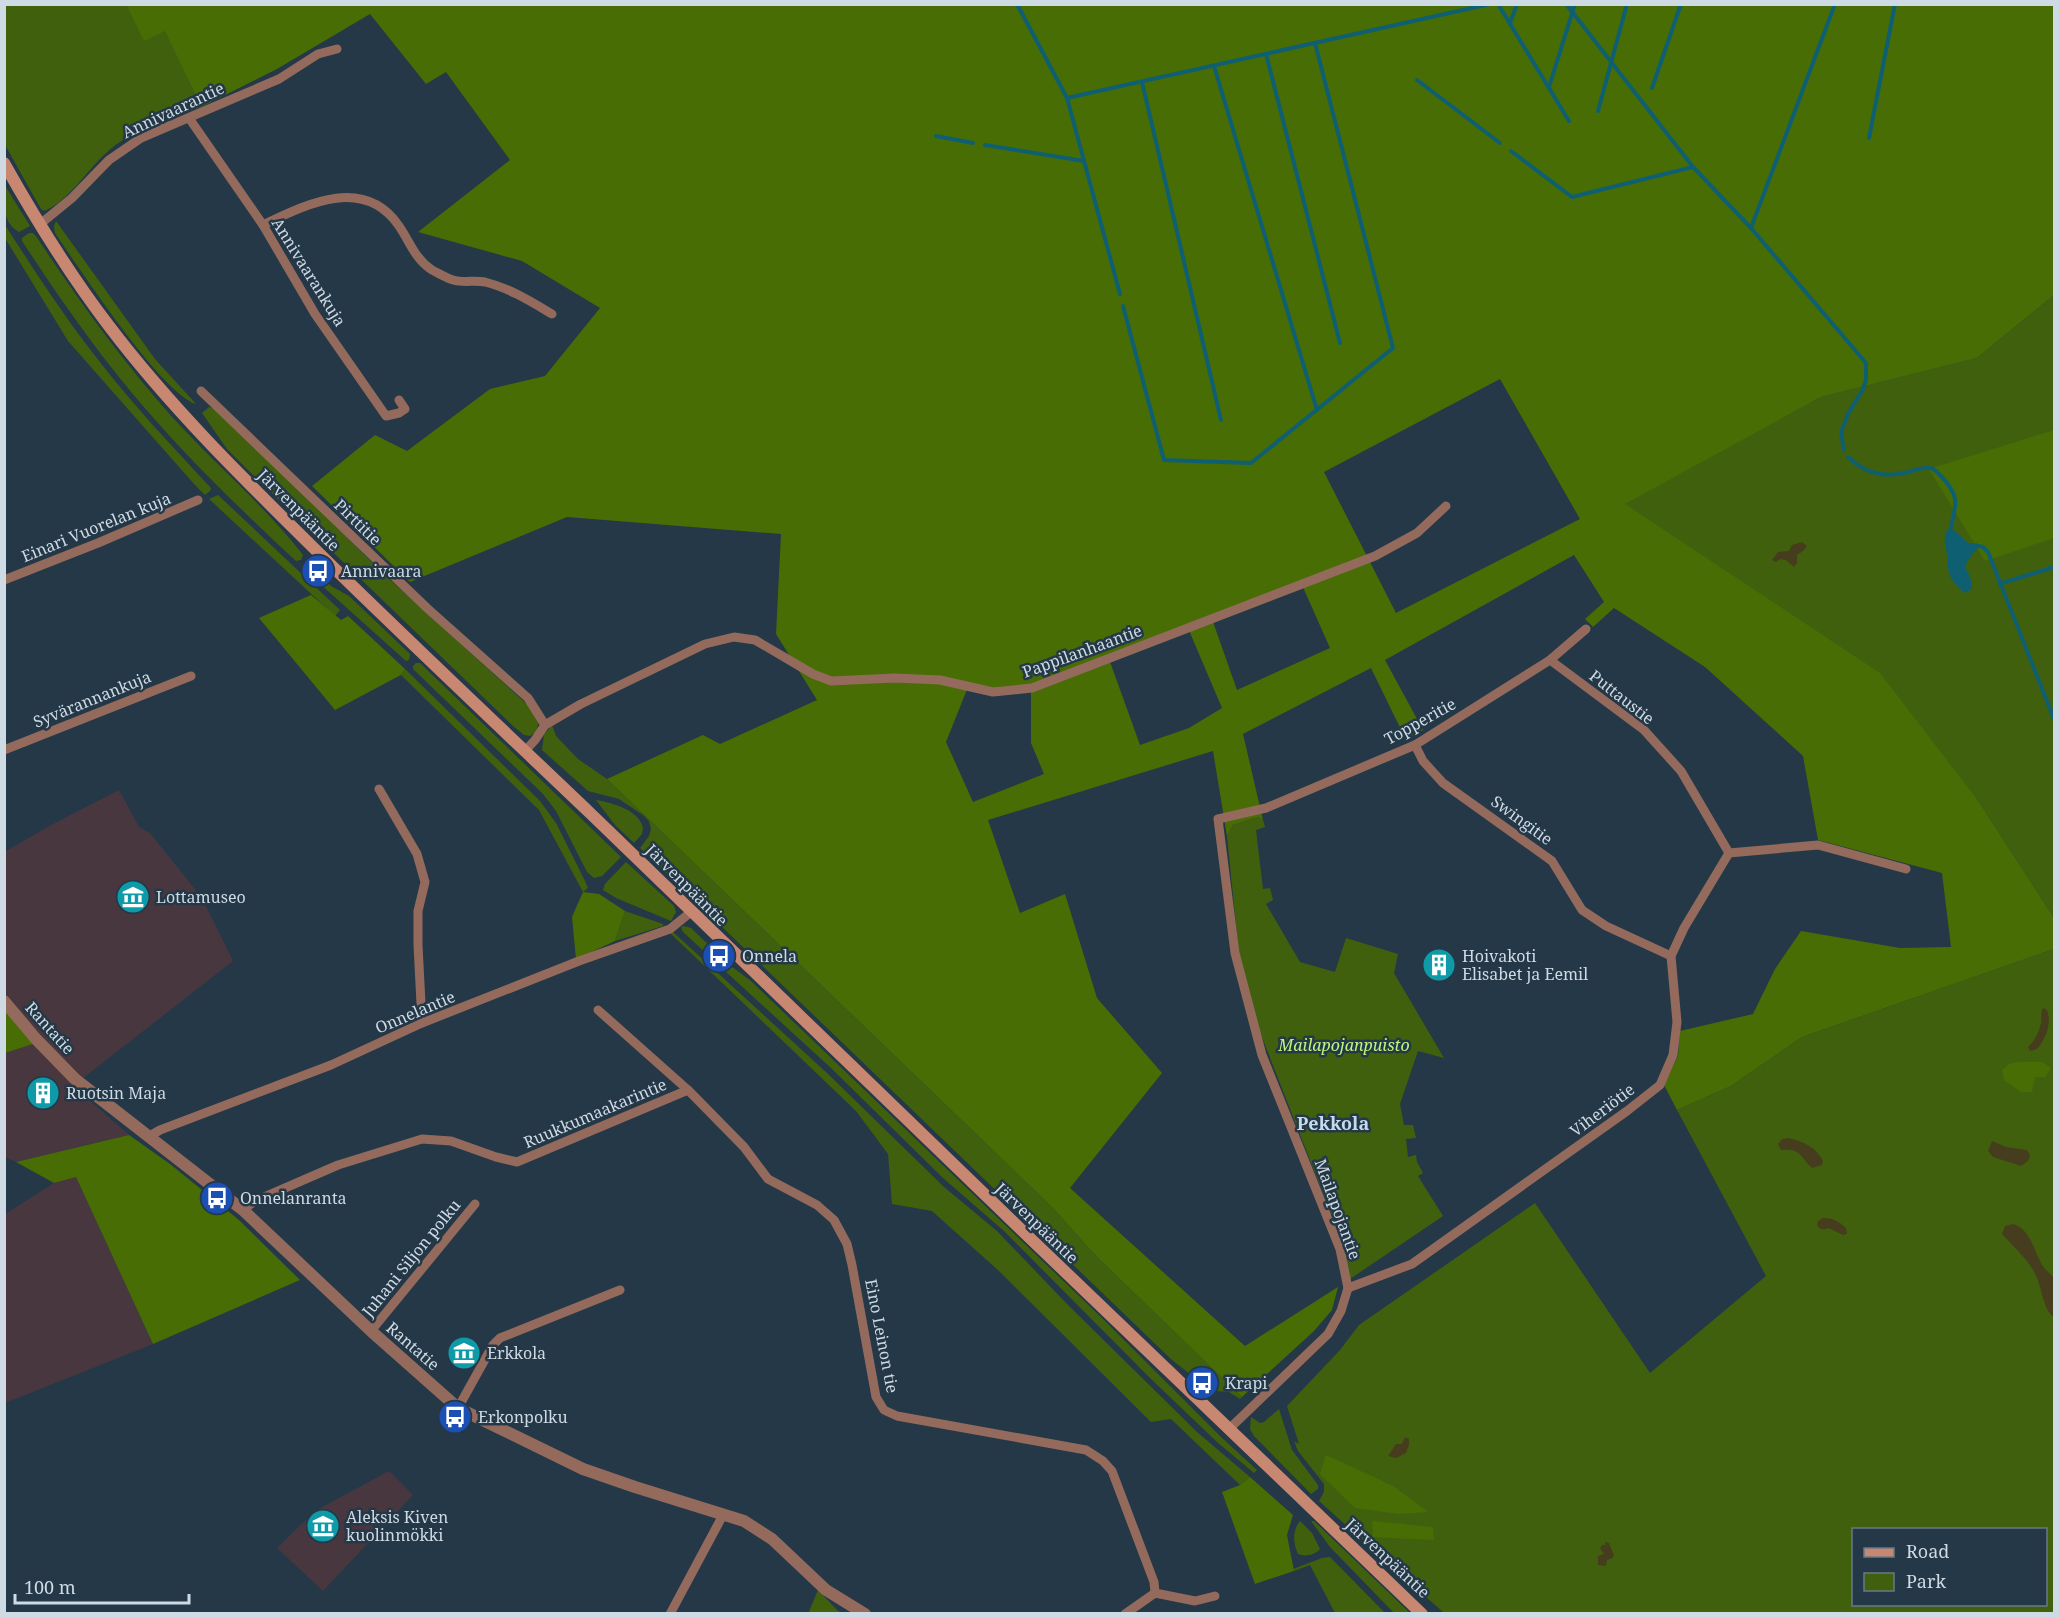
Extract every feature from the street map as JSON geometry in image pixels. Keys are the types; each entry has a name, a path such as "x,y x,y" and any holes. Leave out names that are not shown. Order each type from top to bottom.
{"main road":[{"name":"Järvenpääntie","path":"4,163 39,225 111,328 185,418 333,567 1228,1430 1422,1614"}],"street":[{"name":"Annivaarantie","path":"39,225 72,198 109,160 141,138 279,79 318,54 337,50"},
{"name":"Annivaarankuja","path":"189,118 263,225 315,314 386,416 405,409 399,400"},
{"path":"263,225 299,208 335,198 358,196 380,206 399,224 419,260 432,270 453,280 482,281 509,290 552,314"},
{"name":"Pirttitie","path":"201,391 427,608 528,698 545,724"},
{"name":"Einari Vuorelan kuja","path":"4,580 198,500"},
{"name":"Pappilanhaantie","path":"525,751 536,740 545,724 581,704 705,644 734,638 755,640 813,674 831,681 895,678 940,680 993,692 1032,688 1375,556 1418,533 1446,506"},
{"name":"Topperitie","path":"1218,819 1266,808 1415,745 1550,660 1586,628"},
{"name":"Puttaustie","path":"1550,660 1642,729 1681,771 1729,853"},
{"name":"Syvärannankuja","path":"4,750 191,676"},
{"name":"Swingitie","path":"1415,745 1423,761 1443,783 1552,861 1582,910 1606,926 1671,956"},
{"path":"379,789 417,854 425,882 418,911 422,1023"},
{"name":"Mailapojantie","path":"1218,819 1235,953 1260,1046 1340,1249 1348,1288"},
{"path":"1671,956 1684,928 1729,853 1818,845 1906,869"},
{"name":"Onnelantie","path":"148,1137 171,1126 331,1065 422,1023 579,961 670,929 691,912"},
{"name":"Viheriötie","path":"1348,1288 1412,1264 1608,1125 1660,1085 1673,1055 1677,1022 1671,956"},
{"name":"Rantatie","path":"4,1001 36,1039 75,1079 243,1210 371,1331 459,1408 583,1469 744,1521 772,1539 826,1590 865,1614"},
{"name":"Eino Leinon tie","path":"598,1010 688,1090 744,1147 768,1179 817,1204 834,1220 847,1244 876,1397 884,1410 897,1416 1086,1450 1103,1461 1112,1472 1154,1582 1155,1593"},
{"name":"Ruukkumaakarintie","path":"243,1210 255,1201 338,1165 422,1138 451,1141 517,1162 688,1090"},
{"name":"Juhani Siljon polku","path":"371,1331 475,1204"},
{"path":"1228,1430 1328,1334 1341,1311 1348,1288"},
{"path":"459,1408 493,1345 500,1338 620,1290"},
{"path":"670,1614 723,1515"},
{"path":"1125,1614 1155,1593 1195,1601 1215,1596"}],"shaded area":[{"path":"119,790 139,827 150,833 202,898 233,961 73,1086 129,1135 16,1162 5,1157 5,1053 36,1043 5,1003 4,852"},
{"path":"76,1177 153,1344 5,1403 5,1214 54,1183"},
{"path":"389,1471 413,1495 323,1591 277,1548 315,1511"}],"green space":[{"path":"5,5 126,5 144,40 165,30 201,107 138,131 115,145 61,201 44,211 5,145"},
{"path":"126,5 2054,5 2054,295 1977,358 1821,397 1625,504 1880,673 1979,802 2054,918 2054,949 1802,1037 1731,1086 1677,1110 1664,1085 1678,1056 1680,1031 1753,1014 1775,969 1801,931 1900,948 1951,947 1942,873 1818,840 1803,756 1705,667 1614,608 1593,627 1585,619 1604,602 1574,555 1385,660 1423,730 1406,740 1371,668 1243,734 1263,820 1258,817 1233,825 1227,836 1213,751 988,820 1020,913 1065,894 1097,998 1162,1073 1070,1188 1245,1346 1338,1287 1332,1310 1314,1331 1242,1397 1095,1255 1053,1208 607,779 703,735 720,744 817,700 776,634 781,534 567,517 410,582 312,486 375,435 407,451 490,389 545,376 600,308 522,261 418,232 510,160 446,72 426,84 370,14 277,69 201,107 165,31 144,41","holes":["1500,379 1580,519 1396,613 1324,472","1302,585 1330,648 1237,690 1212,619","1188,628 1222,708 1189,728 1140,745 1109,659","968,687 993,692 1031,688 1031,743 1044,774 973,802 946,742"]},
{"path":"4,184 30,226 19,232 13,228 6,217"},
{"path":"56,221 155,359 196,404 181,395 163,378 121,328 55,233"},
{"path":"5,225 60,309 109,374 211,488 205,495 68,341 5,238"},
{"path":"29,233 36,236 102,330 155,397 273,520 303,555 301,560 296,561 232,500 191,459 132,393 75,318 22,241 22,238"},
{"path":"2054,295 2054,918 1979,802 1624,504 1821,397 1977,358"},
{"path":"209,407 215,409 240,431 385,575 531,708 539,722 536,732 530,736 524,735 513,726 257,479 227,449 202,413"},
{"path":"2054,430 2054,538 1985,561 1929,469"},
{"path":"218,495 340,610 335,616 209,499"},
{"path":"321,575 331,586 349,596 410,654 409,660 406,661 319,583 315,578"},
{"path":"311,595 341,620 348,616 405,669 401,675 335,710 259,618"},
{"path":"416,663 420,663 621,857 602,876 594,878 587,872 556,811 543,794 413,669"},
{"path":"405,669 540,801 556,823 588,888 583,892 539,810 401,675"},
{"path":"552,725 556,736 578,759 607,779 1053,1208 1095,1255 1242,1397 1240,1399 1229,1392 1216,1391 1203,1380 1200,1382 1172,1360 640,848 649,836 651,829 649,821 619,799 588,791 542,750 544,735"},
{"path":"596,800 617,805 636,816 643,828 642,834 634,843 615,825"},
{"name":"Mailapojanpuisto","path":"1258,817 1263,820 1265,827 1256,830 1263,889 1270,888 1273,900 1266,904 1300,962 1335,972 1346,938 1398,954 1394,973 1444,1058 1418,1051 1400,1104 1404,1125 1413,1125 1416,1138 1406,1139 1408,1157 1416,1155 1423,1173 1418,1176 1443,1216 1350,1279 1344,1247 1258,1027 1239,954 1227,836 1233,825"},
{"path":"626,862 674,906 676,912 671,921 616,898 603,890 605,884"},
{"path":"583,892 599,894 625,911 615,941 576,959 572,917"},
{"path":"625,911 663,924 663,926 615,941"},
{"path":"681,927 691,928 715,951 715,955 708,955 683,932"},
{"path":"669,932 673,932 827,1073 944,1187 997,1231 1068,1305 1197,1432 1250,1477 1240,1485 1171,1419 1151,1422 999,1271 932,1211 892,1204 888,1154 856,1111"},
{"path":"2054,949 2054,1613 1444,1613 1319,1501 1324,1492 1324,1484 1298,1451 1294,1441 1299,1444 1287,1406 1340,1350 1359,1325 1535,1203 1650,1373 1766,1276 1677,1110 1731,1086 1802,1037"},
{"path":"720,958 751,981 1257,1470 1254,1473 1217,1442 1004,1231 943,1178 831,1068 724,970 717,963"},
{"path":"4,1003 36,1043 5,1053"},
{"path":"2042,1062 2051,1068 2045,1077 2035,1077 2032,1092 2021,1092 2004,1080 2002,1070 2009,1064"},
{"path":"129,1135 170,1164 239,1220 300,1280 153,1344 76,1177 54,1183 16,1162"},
{"path":"1279,1409 1292,1450 1318,1485 1318,1489 1311,1494 1254,1436 1250,1429 1251,1417 1260,1423 1264,1422"},
{"path":"1326,1455 1393,1486 1428,1512 1399,1514 1355,1508 1320,1474"},
{"path":"1250,1477 1293,1515 1287,1535 1294,1571 1255,1584 1222,1492 1240,1485"},
{"path":"1300,1521 1312,1533 1320,1549 1313,1554 1301,1555 1296,1550 1295,1533"},
{"path":"1311,1521 1314,1521 1410,1613 1394,1613 1330,1547"},
{"path":"1372,1521 1433,1527 1434,1540 1373,1537"},
{"path":"1330,1557 1385,1613 1335,1613 1310,1565 1294,1571 1293,1569"},
{"path":"818,1590 838,1611 843,1613 808,1614"}],"sand":[{"path":"1802,542 1807,546 1797,555 1797,563 1794,567 1786,560 1780,559 1776,562 1772,560 1778,552 1789,551 1792,545"},
{"path":"2043,1008 2047,1010 2049,1020 2047,1031 2037,1049 2030,1051 2028,1047 2039,1030"},
{"path":"1788,1138 1813,1148 1823,1161 1822,1165 1812,1168 1797,1152 1781,1150 1778,1144 1782,1139"},
{"path":"1992,1141 2006,1147 2027,1150 2030,1155 2028,1161 2021,1166 1993,1157 1988,1151"},
{"path":"1823,1218 1841,1223 1846,1228 1847,1234 1843,1235 1829,1228 1819,1228 1818,1221"},
{"path":"2013,1224 2024,1230 2042,1265 2054,1278 2054,1317 2046,1305 2030,1265 2002,1234 2005,1226"},
{"path":"1405,1437 1409,1439 1406,1453 1396,1458 1388,1456 1396,1444 1402,1444"},
{"path":"1605,1542 1609,1543 1614,1555 1613,1558 1607,1560 1606,1566 1598,1565 1598,1556 1604,1554 1600,1548 1605,1545"}],"water":[{"path":"1954,530 1968,543 1977,543 1978,548 1967,562 1966,569 1970,576 1972,589 1965,593 1950,577 1948,568 1945,536 1946,532"}],"waterway":[{"path":"1017,4 1067,98 1120,294"},
{"path":"1067,98 1490,4"},
{"path":"1498,4 1569,121"},
{"path":"1510,23 1517,4"},
{"path":"1566,4 1693,167 1751,228 1866,363 1866,380 1841,432 1844,450"},
{"path":"1549,87 1575,4"},
{"path":"1598,111 1627,4"},
{"path":"1652,88 1681,4"},
{"path":"1751,228 1835,4"},
{"path":"1869,138 1895,4"},
{"path":"1123,306 1164,460 1251,463 1393,348 1315,43"},
{"path":"1266,54 1340,343"},
{"path":"1214,66 1317,410"},
{"path":"1417,80 1500,143"},
{"path":"1142,82 1221,420"},
{"path":"936,136 973,143"},
{"path":"985,145 1084,161"},
{"path":"1511,151 1572,197 1693,167"},
{"path":"1848,457 1860,467 1873,473 1887,475 1923,468 1934,470 1947,483 1954,496 1955,508 1950,531"},
{"path":"1978,546 1988,552 2054,719"},
{"path":"1999,584 2054,567"}],"place":[{"name":"Annivaara","path":"318,571"},
{"name":"Lottamuseo","path":"133,897"},
{"name":"Onnela","path":"719,956"},
{"name":"Hoivakoti Elisabet ja Eemil","path":"1439,965"},
{"name":"Ruotsin Maja","path":"43,1093"},
{"name":"Onnelanranta","path":"217,1198"},
{"name":"Erkkola","path":"464,1353"},
{"name":"Krapi","path":"1202,1383"},
{"name":"Erkonpolku","path":"455,1417"},
{"name":"Aleksis Kiven kuolinmökki","path":"323,1526"}],"district":[{"name":"Pekkola","path":"1333,1124"}]}
